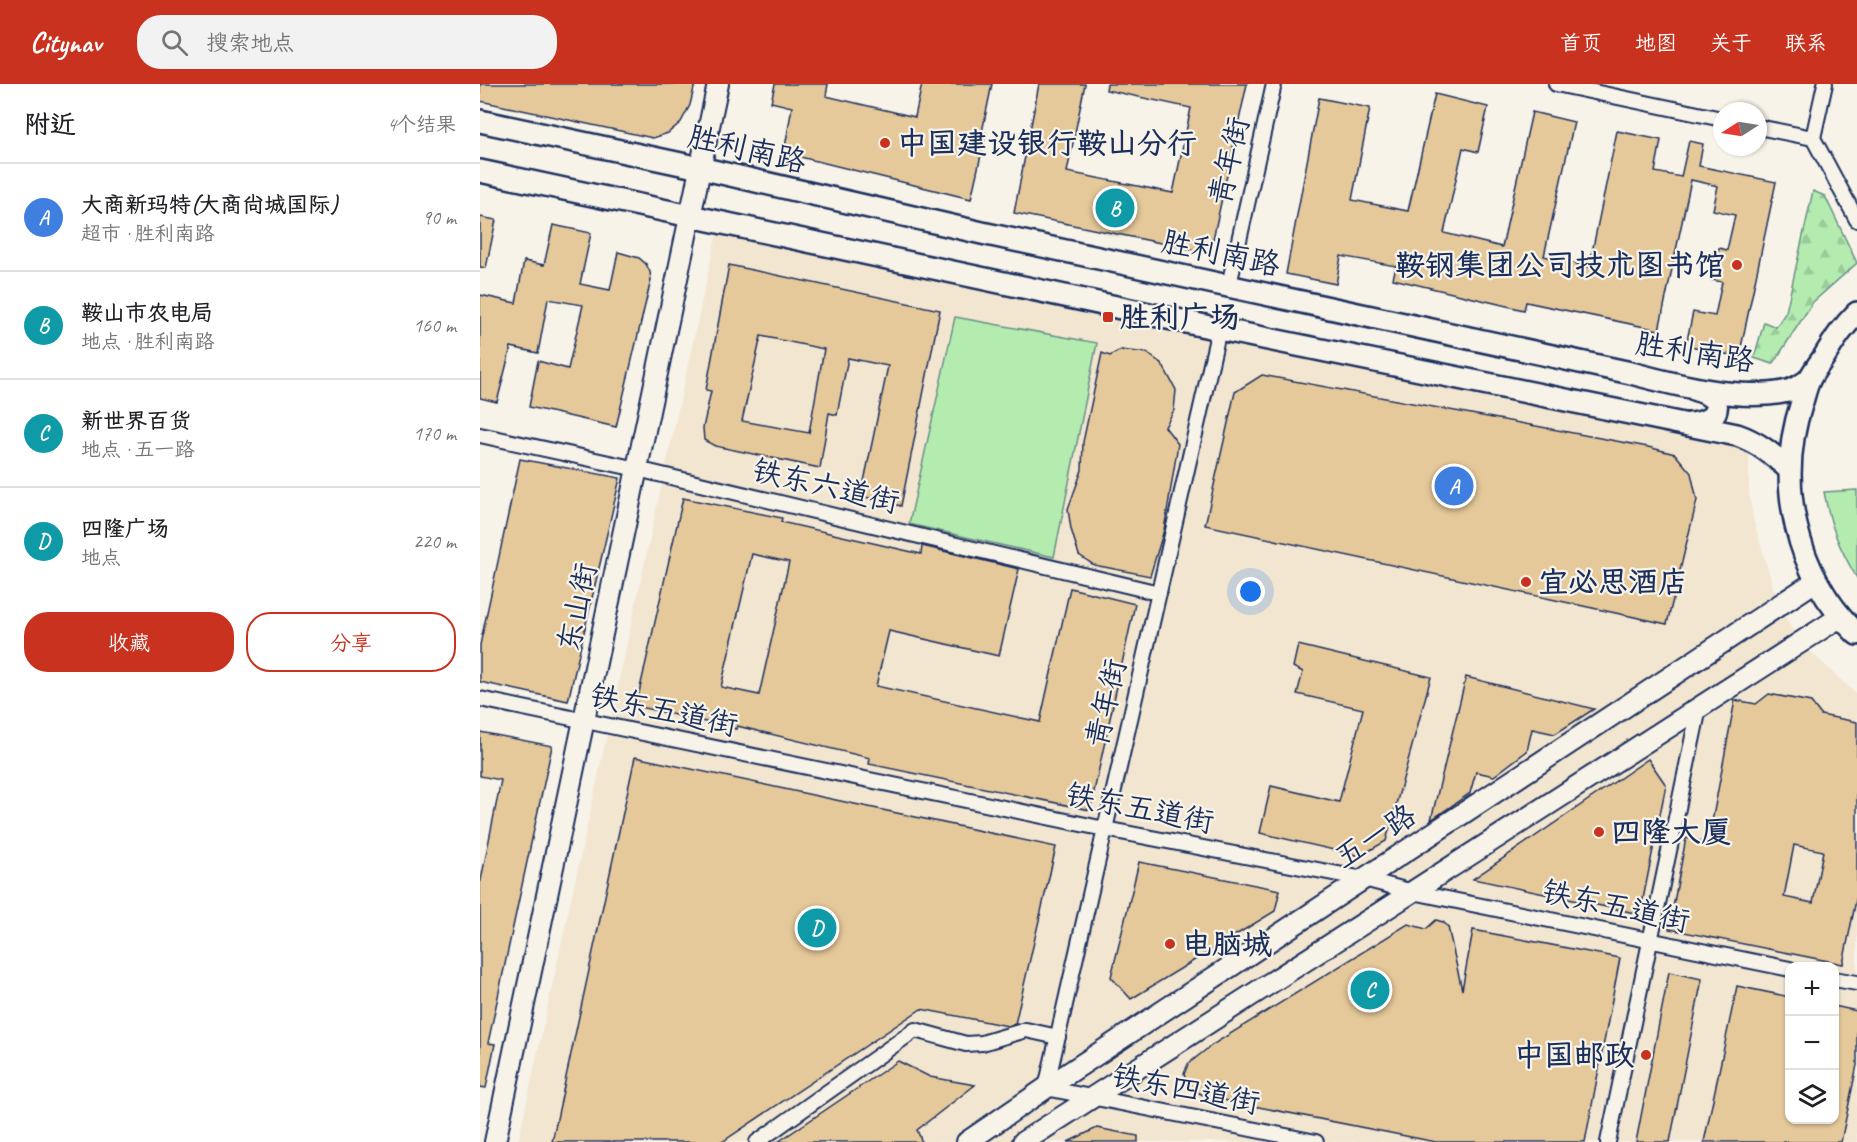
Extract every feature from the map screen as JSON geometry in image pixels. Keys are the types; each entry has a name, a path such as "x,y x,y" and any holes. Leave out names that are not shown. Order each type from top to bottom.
{"main road":[{"name":"东山街","path":"495,1142 718,84"},
{"name":"胜利南路","path":"480,121 1678,385 1726,392 1764,393 1789,391 1809,380"},
{"path":"480,171 1219,329 1737,435 1750,439 1763,447 1789,469"},
{"path":"1857,314 1841,328 1809,380 1795,424 1789,469 1792,508 1801,545 1816,581 1840,617 1857,634"},
{"path":"1678,385 1706,394 1713,399 1716,407 1713,417 1708,421 1685,424"},
{"name":"五一路","path":"968,1142 1046,1088 1816,581"},
{"path":"1032,1139 1092,1098 1840,617"}],"street":[{"name":"青年街","path":"1229,285 1274,84"},
{"path":"1556,84 1713,117"},
{"path":"1825,84 1813,138 1857,220"},
{"path":"1767,129 1813,138"},
{"name":"青年街","path":"1046,1088 1219,329"},
{"name":"铁东六道街","path":"480,435 637,469 1159,592"},
{"name":"铁东五道街","path":"480,699 1105,829 1364,879 1413,892 1785,968"},
{"path":"1608,1142 1699,708"},
{"path":"1839,979 1857,983"},
{"path":"757,1142 915,1030 966,1044 982,1043 1026,1030 1058,1037"},
{"name":"铁东四道街","path":"1046,1088 1316,1142"}],"shaded area":[{"path":"717,232 1749,450 1749,494 1754,522 1773,587 1788,623 1810,651 1857,695 1857,1142 518,1142"}],"green space":[{"path":"1813,191 1825,196 1857,263 1813,302 1773,364 1754,358 1764,322 1776,327 1786,312"},
{"path":"955,317 1097,343 1054,557 909,524"},
{"path":"1857,490 1857,578 1836,537 1824,492"}],"building":[{"path":"480,84 695,84 690,105 681,122 668,133 653,138 480,101"},
{"name":"中国建设银行鞍山分行","path":"775,84 828,84 826,96 915,117 922,84 992,84 982,132 986,133 971,199 784,153 792,107 771,102"},
{"path":"1039,84 1085,84 1067,172 1173,193 1191,108 1106,90 1107,84 1247,84 1210,253 1014,213"},
{"path":"1435,94 1488,107 1478,152 1463,148 1444,233 1502,247 1532,112 1574,122 1544,256 1589,267 1617,131 1661,140 1655,172 1681,177 1689,141 1703,144 1699,166 1776,182 1739,357 1686,345 1693,312 1715,316 1722,282 1712,280 1719,248 1727,250 1735,215 1713,210 1718,186 1691,180 1659,330 1526,302 1524,310 1393,279 1396,266 1341,256 1336,284 1286,274 1319,98 1370,108 1352,200 1408,211"},
{"path":"480,217 496,220 486,268 480,267"},
{"path":"553,225 591,233 580,284 610,290 618,252 639,258 650,272 651,280 616,427 529,407 538,361 568,369 583,305 548,299 538,353 511,347 497,402 480,398 480,295 516,303 524,261 544,265"},
{"path":"729,265 940,310 901,506 861,496 888,366 848,358 837,415 829,413 820,468 715,446 704,440 703,428 711,391 706,390","holes":["761,336 824,349 809,433 742,421"]},
{"path":"1121,350 1147,353 1162,364 1176,390 1174,410 1165,427 1178,444 1164,530 1150,576 1094,565 1079,555 1068,509 1082,470 1083,442 1102,353 1110,356"},
{"path":"1262,375 1648,447 1675,454 1691,473 1697,500 1667,624 1205,525 1235,392"},
{"path":"520,459 620,478 568,701 480,682 480,645"},
{"path":"683,498 782,518 781,522 921,554 922,546 1019,569 999,656 889,631 876,686 1040,722 1070,588 1135,604 1090,810 869,764 870,758 737,726 736,729 636,706","holes":["752,554 789,562 759,695 721,687"]},
{"path":"1298,645 1431,677 1386,841 1360,856 1260,833 1271,786 1339,802 1363,709 1297,694 1303,672 1293,667"},
{"path":"1466,677 1594,709 1555,734 1532,729 1527,751 1494,776 1476,772 1470,793 1431,820"},
{"path":"1769,694 1811,702 1821,715 1857,722 1857,895 1843,964 1669,929 1686,838 1708,843 1735,700 1756,704","holes":["1794,845 1823,851 1813,903 1784,897"]},
{"path":"480,732 552,746 488,1043 495,1044 486,1088 480,1087 480,885 501,780 480,776"},
{"path":"635,757 1056,847 1015,1024 1008,1026 921,1009 722,1142 552,1142"},
{"name":"四隆大厦","path":"1648,759 1666,785 1640,914 1473,879"},
{"name":"电脑城","path":"1139,862 1280,890 1275,911 1131,999 1111,977"},
{"path":"1436,920 1448,927 1462,990 1473,930 1620,958 1585,1142 1436,1142 1218,1099 1203,1095 1188,1087 1184,1074 1188,1064 1212,1045 1408,924 1426,929"},
{"path":"1669,972 1702,979 1670,1142 1636,1142"},
{"path":"1737,986 1785,996 1785,1124 1839,1124 1839,1007 1857,1011 1857,1065 1841,1142 1704,1142"},
{"path":"898,1061 930,1077 975,1085 917,1130 922,1142 778,1142"},
{"path":"1097,1128 1138,1136 1138,1142 1068,1142"}],"place":[{"name":"中国建设银行鞍山分行","path":"885,143"},
{"name":"鞍山市农电局","path":"1115,208"},
{"name":"鞍钢集团公司技术图书馆","path":"1737,265"},
{"name":"胜利广场","path":"1108,317"},
{"name":"大商新玛特(大商尚城国际)","path":"1454,486"},
{"name":"宜必思酒店","path":"1526,582"},
{"name":"四隆大厦","path":"1599,832"},
{"name":"四隆广场","path":"817,928"},
{"name":"电脑城","path":"1170,944"},
{"name":"新世界百货","path":"1370,990"},
{"name":"中国邮政","path":"1646,1055"}]}
